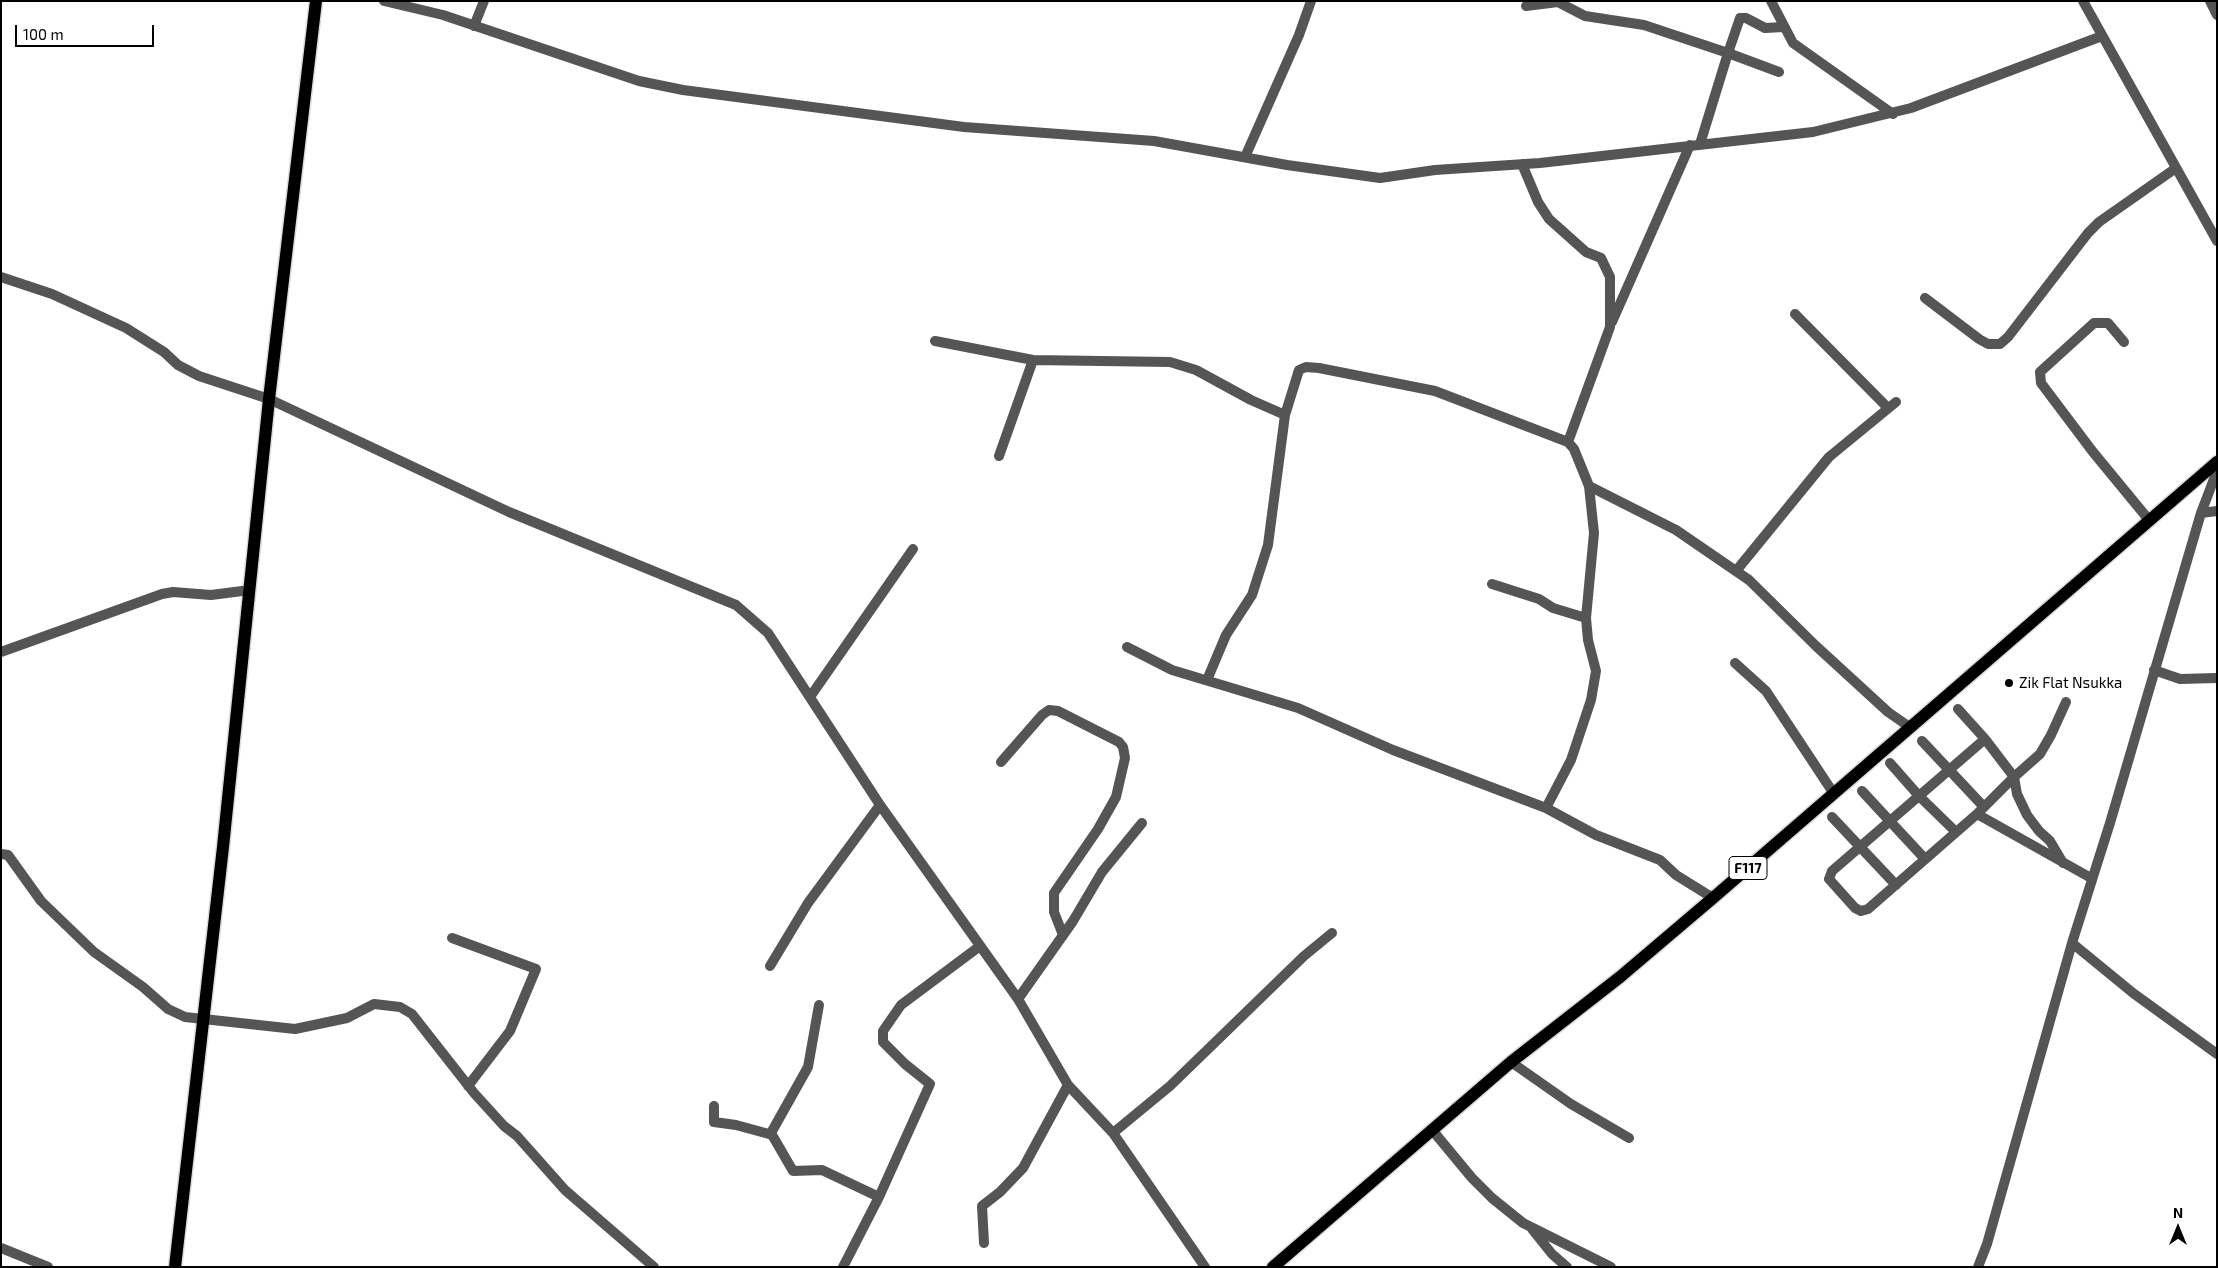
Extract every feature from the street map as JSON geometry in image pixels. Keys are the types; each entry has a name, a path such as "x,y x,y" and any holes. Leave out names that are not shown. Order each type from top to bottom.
{"main road":[{"path":"175,1267 250,590 269,399 316,1"},
{"name":"F117","path":"1274,1267 1511,1062 1620,977 1713,898 2217,462"}],"street":[{"path":"474,26 484,1"},
{"path":"1245,157 1299,35 1310,1"},
{"path":"1771,1 1793,43 1893,114"},
{"path":"2083,1 2217,241"},
{"path":"2210,1 2217,15"},
{"path":"388,2 443,15 639,81 683,90 964,127 1154,141 1380,178 1435,170 1522,164 1813,132 1893,114 2102,36"},
{"path":"1526,6 1558,2 1585,16 1644,25 1779,72"},
{"path":"1568,442 1610,327 1655,221 1695,144 1740,18 1746,18 1765,28 1784,27"},
{"path":"1522,164 1538,202 1549,220 1586,252 1601,258 1610,277 1610,327"},
{"path":"1925,298 1979,339 1988,344 2000,344 2008,337 2088,233 2099,222 2176,168"},
{"path":"1,277 52,294 126,328 164,352 178,365 199,376 269,399 509,512 736,604 768,633 880,805 1018,999 1068,1084 1113,1132 1205,1267"},
{"path":"1736,571 1829,457 1892,405 1795,314"},
{"path":"2124,342 2108,324 2094,324 2040,372 2041,383 2093,452 2149,520"},
{"path":"935,341 1033,360 1170,362 1196,370 1252,400 1285,415"},
{"path":"1000,456 1033,360"},
{"path":"1208,680 1226,634 1252,595 1268,545 1285,415 1299,370 1306,367 1319,368 1435,391 1568,442 1574,449 1589,486 1594,533 1586,618 1588,640 1596,671 1591,700 1571,760 1546,808"},
{"path":"1978,1267 1987,1244 2091,878 2110,823 2201,513 2217,471"},
{"path":"1589,486 1676,530 1749,580 1816,646 1888,712 1911,728"},
{"path":"2201,513 2217,511"},
{"path":"810,697 913,549"},
{"path":"1492,584 1539,599 1553,608 1586,618"},
{"path":"1,652 162,594 172,592 211,595 250,590"},
{"path":"1126,647 1172,670 1298,708 1393,750 1546,808 1596,835 1660,860 1676,875 1713,898"},
{"path":"1735,663 1766,691 1834,794"},
{"path":"2154,670 2180,679 2217,678"},
{"path":"1985,739 1829,875 1829,879 1855,908 1861,912 1868,909 1956,832 2040,754 2066,702"},
{"path":"1958,709 1985,739 2014,777 2017,794 2027,815 2039,832 2050,841 2063,863"},
{"path":"1001,762 1042,714 1049,710 1058,711 1119,742 1123,747 1125,758 1116,797 1098,830 1054,893 1054,912 1063,935"},
{"path":"1922,741 1949,770 1980,810 2063,863 2091,878"},
{"path":"1890,763 1919,796 1956,832"},
{"path":"1862,791 1925,859"},
{"path":"770,966 808,903 880,805"},
{"path":"1832,817 1896,885"},
{"path":"1018,999 1063,935 1102,872 1142,823"},
{"path":"1,854 8,855 41,901 94,952 143,987 168,1009 185,1017 295,1029 348,1018 374,1004 400,1007 412,1014 468,1086 504,1126 517,1136 565,1190 654,1267"},
{"path":"1113,1132 1170,1086 1290,969 1332,933"},
{"path":"452,938 536,970 510,1031 468,1086"},
{"path":"2072,943 2133,993 2217,1054"},
{"path":"842,1267 879,1197 930,1084 905,1064 883,1042 883,1031 902,1005 980,946"},
{"path":"714,1106 714,1122 736,1125 769,1134 808,1067 819,1005"},
{"path":"1511,1062 1571,1104 1629,1138"},
{"path":"984,1244 982,1206 1000,1192 1023,1168 1068,1084"},
{"path":"1433,1130 1472,1178 1492,1198 1530,1226 1611,1267"},
{"path":"771,1132 793,1171 822,1170 879,1197"},
{"path":"1530,1226 1552,1254 1567,1267"},
{"path":"1,1248 48,1267"}],"place":[{"name":"Zik Flat Nsukka","path":"2009,683"}]}
